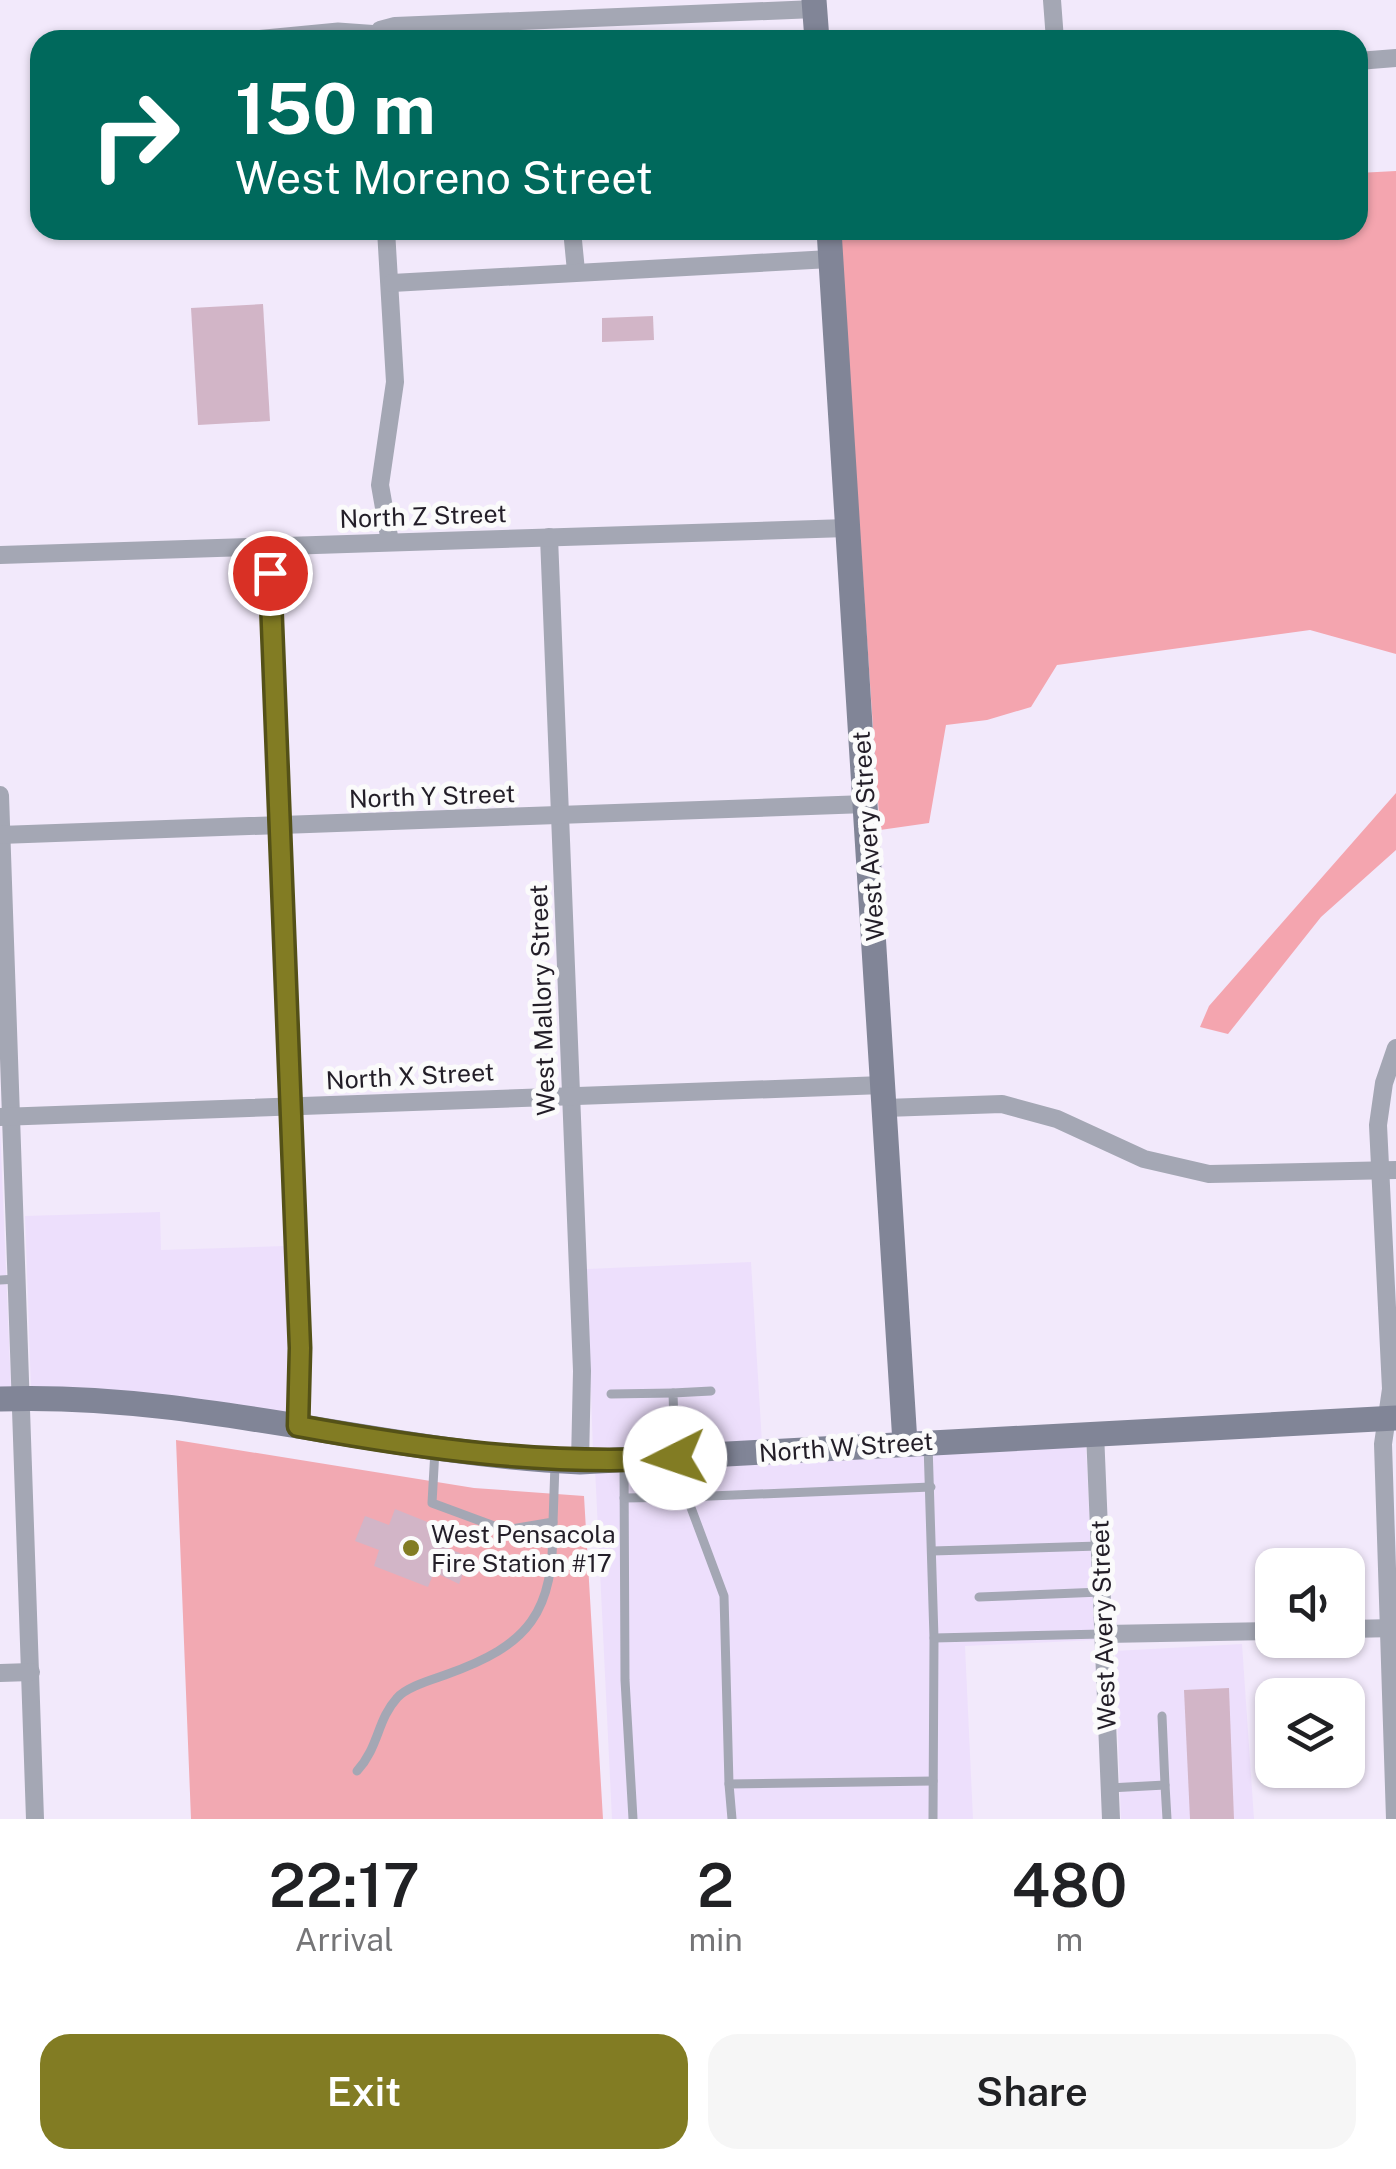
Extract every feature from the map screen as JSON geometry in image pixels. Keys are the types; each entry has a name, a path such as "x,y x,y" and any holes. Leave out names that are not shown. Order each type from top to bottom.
{"main road":[{"path":"814,4 816,30"},
{"name":"West Avery Street","path":"829,240 884,1097 916,1442"},
{"name":"North W Street","path":"11,1398 144,1402 435,1450 567,1462 1391,1418"}],"street":[{"path":"1052,0 1054,30"},
{"path":"431,30 562,18 814,4"},
{"path":"561,30 562,18"},
{"path":"1368,60 1396,58"},
{"path":"387,240 395,382 380,485 390,542"},
{"path":"573,240 576,271"},
{"path":"392,282 830,259"},
{"name":"North Z Street","path":"0,555 847,528"},
{"name":"West Mallory Street","path":"549,537 582,1371 567,1462"},
{"path":"270,545 300,1348 298,1426"},
{"path":"0,795 11,1398 31,1672 35,1819"},
{"name":"North Y Street","path":"1,835 866,804"},
{"path":"1395,1819 1392,1629 1383,1444 1391,1418 1388,1170 1380,1104 1396,1048"},
{"name":"North X Street","path":"6,1117 570,1095 884,1097 1002,1104 1057,1118 1144,1159 1209,1174 1388,1170"},
{"name":"West Avery Street","path":"1096,1432 1110,1819"},
{"path":"1365,1630 1392,1629"},
{"path":"1105,1634 1255,1631"},
{"path":"0,1673 31,1672"}],"lane":[{"path":"306,30 353,30"},
{"path":"611,1394 711,1391"},
{"path":"673,1393 687,1498 724,1596 732,1819"},
{"path":"916,1442 931,1486 934,1819"},
{"path":"435,1450 432,1502 505,1530 554,1522"},
{"path":"624,1461 625,1680 633,1819"},
{"path":"357,1771 373,1754 379,1730 398,1696 502,1650 531,1627 554,1561 554,1522 567,1462"},
{"path":"624,1498 931,1486"},
{"path":"932,1551 1101,1546"},
{"path":"979,1597 1104,1592"},
{"path":"934,1638 1105,1634"},
{"path":"1162,1716 1166,1819"},
{"path":"729,1784 933,1781"},
{"path":"1109,1788 1164,1784"}],"shaded area":[{"path":"1396,171 1396,654 1310,630 1057,665 1031,707 987,720 946,725 929,823 880,830 840,240 1368,240 1368,172"},
{"path":"1396,793 1396,850 1321,917 1228,1034 1200,1027 1209,1006"},
{"path":"0,1126 11,1390 0,1390"},
{"path":"160,1212 161,1250 286,1246 288,1415 31,1389 25,1216"},
{"path":"751,1262 762,1443 593,1453 587,1269"},
{"path":"176,1440 474,1488 584,1496 603,1819 191,1819"},
{"path":"1086,1445 1095,1640 965,1646 973,1819 612,1819 595,1468"},
{"path":"1242,1644 1254,1819 1121,1819 1115,1651"}],"building":[{"path":"263,304 270,421 198,425 191,308"},
{"path":"653,316 654,340 602,342 602,318"},
{"name":"West Pensacola Fire Station #17","path":"395,1509 450,1531 443,1546 469,1557 459,1584 434,1572 428,1587 374,1566 379,1550 355,1541 365,1516 389,1525"},
{"path":"1229,1688 1234,1819 1190,1819 1184,1690"}],"place":[{"name":"West Pensacola Fire Station #17","path":"411,1548"}],"route":[{"path":"270,573 300,1348 298,1426 450,1453 580,1462 675,1458"}]}
